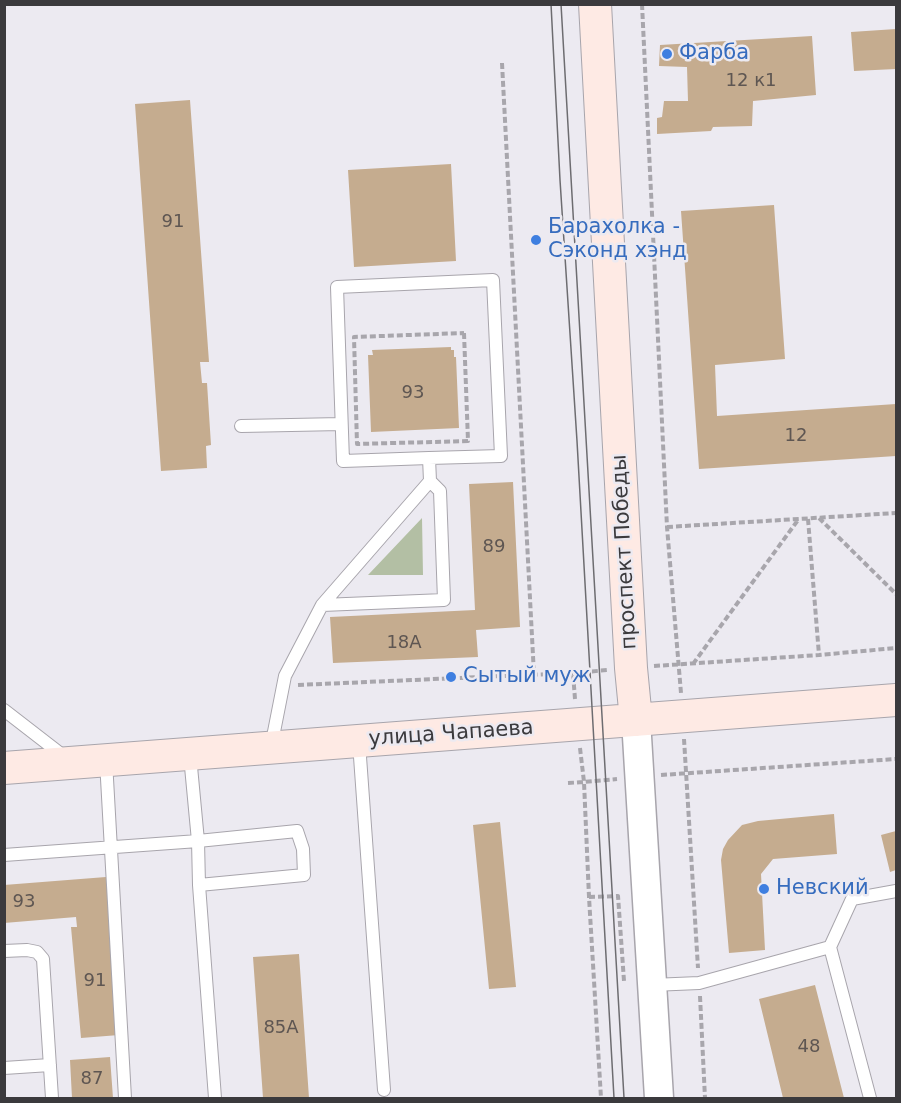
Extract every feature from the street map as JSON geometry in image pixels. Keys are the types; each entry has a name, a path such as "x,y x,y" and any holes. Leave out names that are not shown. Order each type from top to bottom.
{"main road":[{"name":"проспект Победы","path":"595,4 631,668 636,720"},
{"name":"улица Чапаева","path":"4,768 897,700"}],"street":[{"name":"проспект Победы","path":"636,720 659,1098"}],"lane":[{"path":"493,280 501,456 429,458 343,461 337,286 493,280"},
{"path":"241,426 341,424"},
{"path":"322,605 444,600 440,491 430,481 429,458"},
{"path":"271,748 285,676 322,605 430,481"},
{"path":"4,710 72,763"},
{"path":"358,741 384,1090"},
{"path":"190,754 198,841 214,1098"},
{"path":"106,760 125,1098"},
{"path":"4,855 198,841 297,831 303,849 304,875 199,885"},
{"path":"870,1098 830,947 852,899 897,891"},
{"path":"652,986 699,984 830,947"},
{"path":"4,951 37,952 43,959 52,1098"},
{"path":"4,1068 50,1065"}],"path":[{"path":"642,4 667,527 683,717 705,1098"},
{"path":"502,63 534,675"},
{"path":"465,333 468,441 357,444 354,337 465,333"},
{"path":"667,527 897,513"},
{"path":"818,518 897,594"},
{"path":"693,664 798,519"},
{"path":"808,519 819,655"},
{"path":"678,664 897,648"},
{"path":"283,686 573,673"},
{"path":"686,774 897,759"},
{"path":"568,783 584,782 601,1098"},
{"path":"589,897 618,896 624,981"}],"green space":[{"path":"422,518 423,575 368,575"}],"building":[{"path":"896,29 896,69 854,71 851,32"},
{"path":"812,36 816,95 753,101 752,126 713,127 711,131 657,134 657,118 662,117 664,101 688,101 687,67 659,66 660,45"},
{"path":"190,100 209,362 200,362 202,383 207,383 211,445 206,446 207,468 161,471 135,104"},
{"path":"451,164 456,261 354,267 348,170"},
{"path":"774,205 785,359 715,365 717,416 896,404 896,456 699,469 681,211"},
{"path":"451,347 456,357 459,428 371,432 368,355 373,355 372,350"},
{"path":"513,482 520,627 476,630 478,657 333,663 330,617 475,610 469,484"},
{"path":"834,814 837,854 773,859 761,874 765,950 729,953 721,860 728,840 742,825 758,821"},
{"path":"500,822 516,987 489,989 473,825"},
{"path":"896,831 896,870 890,872 881,835"},
{"path":"106,877 119,1035 81,1038 71,927 77,927 76,917 4,923 4,885"},
{"path":"299,954 309,1098 263,1098 253,957"},
{"path":"815,985 844,1098 783,1098 759,999"},
{"path":"110,1057 113,1098 72,1098 70,1060"}],"tram line":[{"path":"551,4 614,1098"},
{"path":"561,4 624,1098"}],"place":[{"name":"Фарба","path":"667,54"},
{"name":"Барахолка - Сэконд хэнд","path":"536,240"},
{"name":"Сытый муж","path":"451,677"},
{"name":"Невский","path":"764,889"}]}
